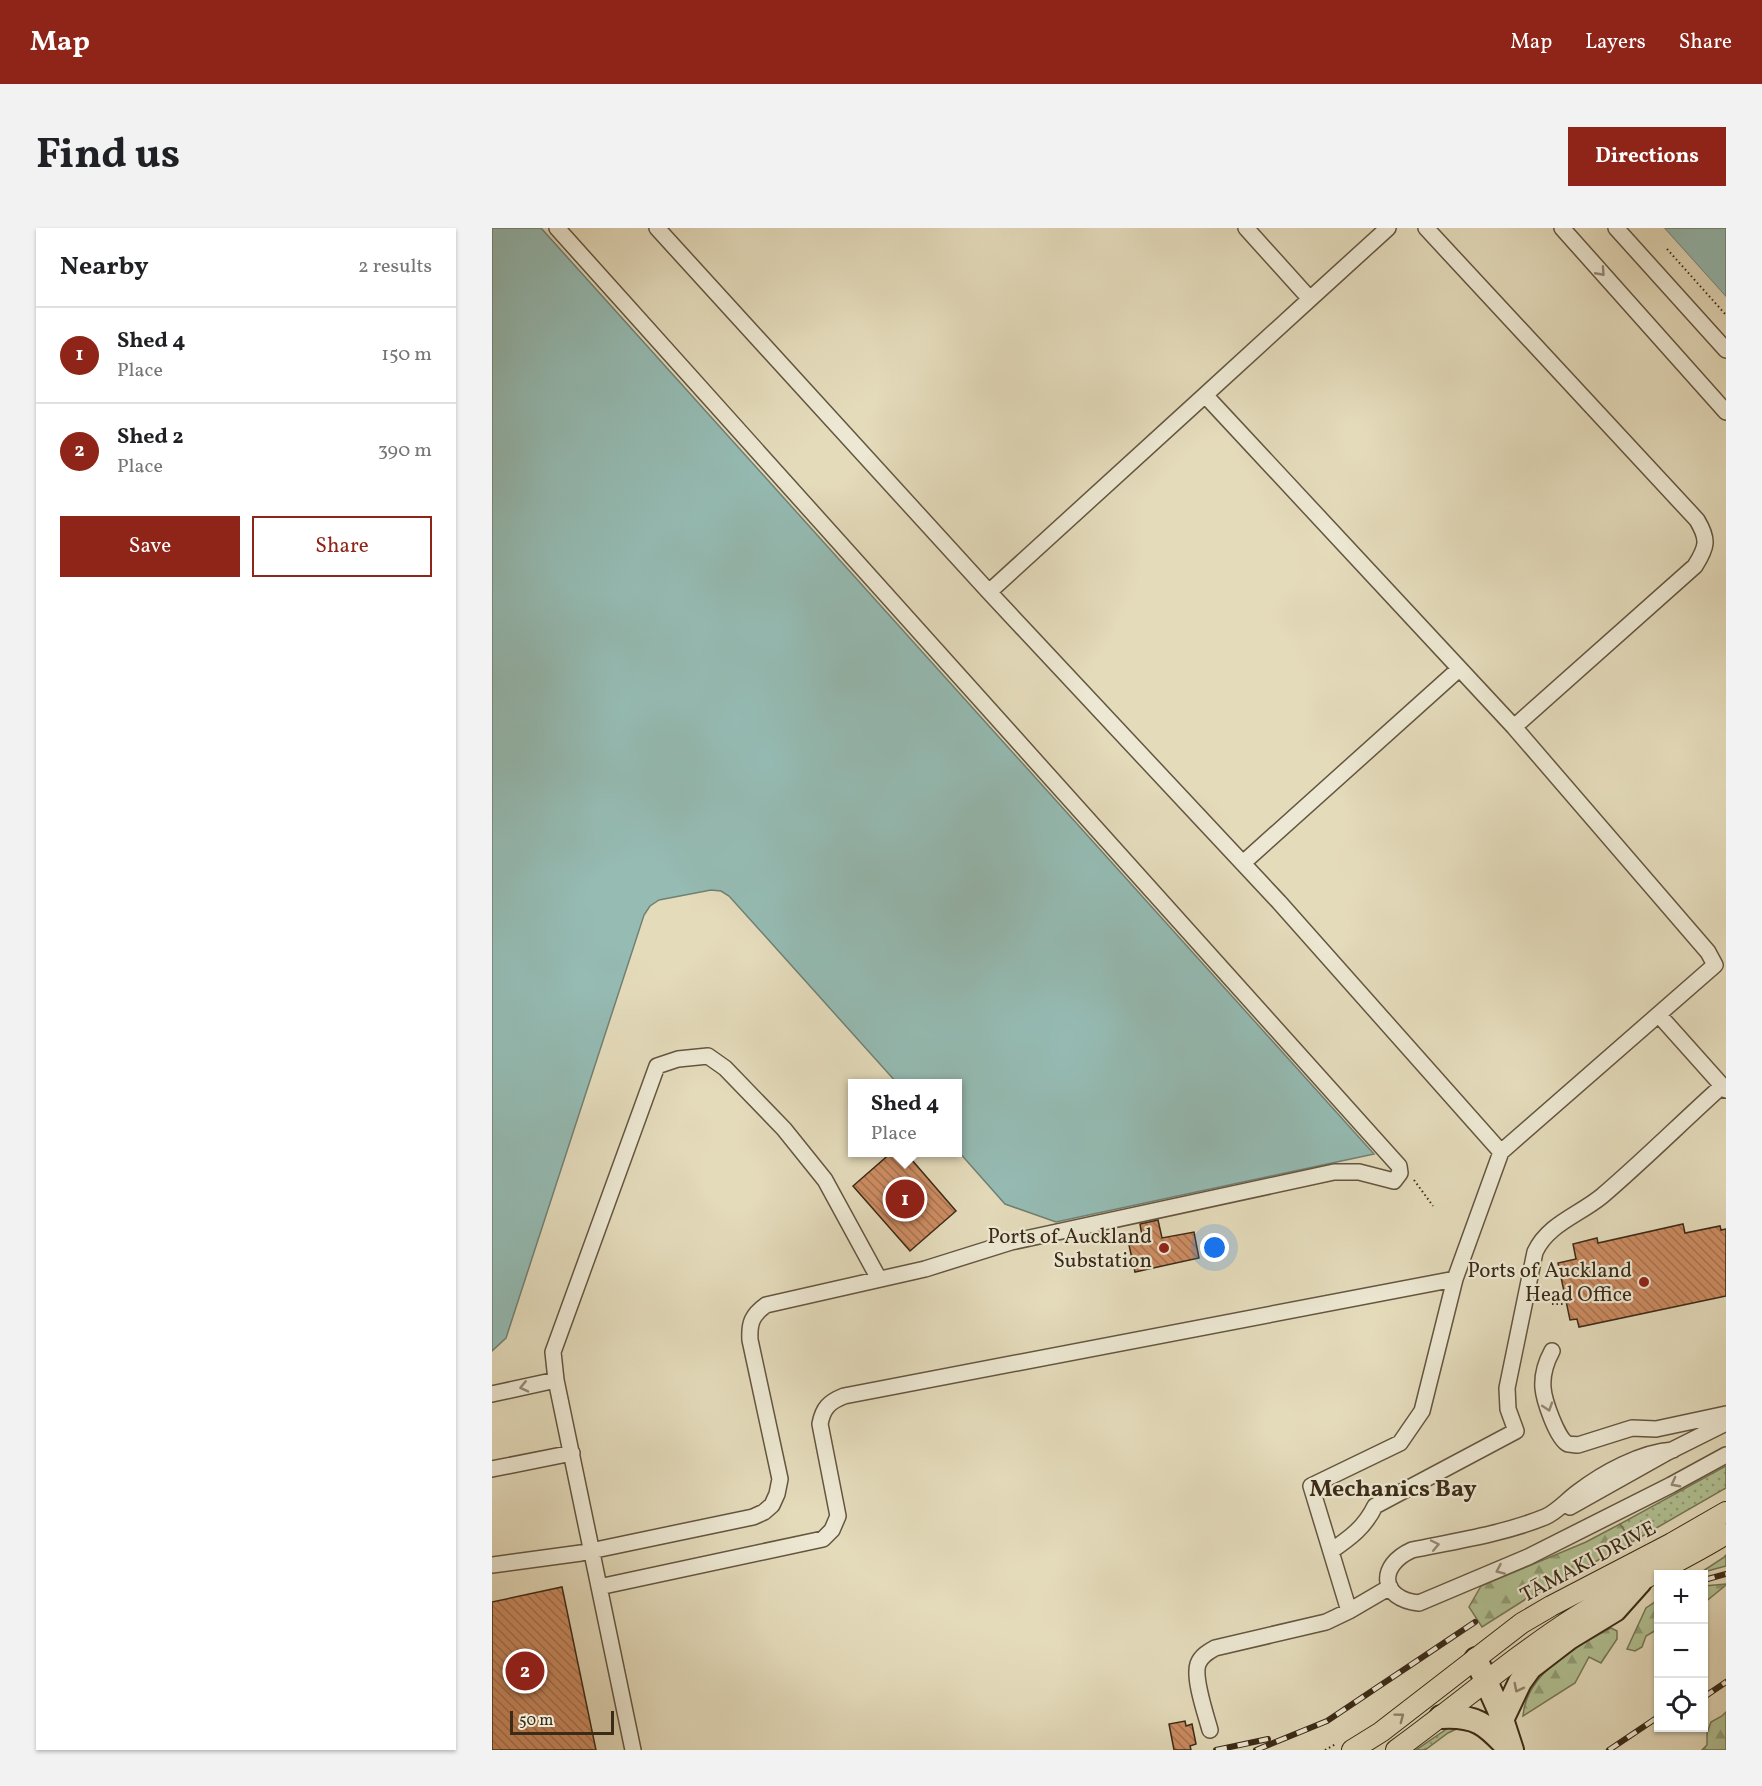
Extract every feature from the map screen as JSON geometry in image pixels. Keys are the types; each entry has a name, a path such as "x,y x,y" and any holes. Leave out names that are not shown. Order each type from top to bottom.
{"highway":[{"path":"1500,1726 1520,1682 1530,1668 1569,1638 1615,1610 1640,1582"},
{"path":"1476,1659 1487,1681 1500,1726 1511,1750"},
{"path":"1440,1717 1460,1716 1480,1723 1500,1726"}],"main road":[{"name":"TĀMAKI DRIVE","path":"1352,1750 1381,1732 1522,1623 1726,1512"},
{"name":"TĀMAKI DRIVE","path":"1396,1750 1578,1616 1726,1534"}],"street":[{"path":"492,1565 592,1551 730,1522 764,1512 772,1505 780,1479 750,1340 751,1320 757,1311 766,1305 926,1269 1011,1242 1334,1172 1365,1173 1395,1181 1400,1173 1398,1166 557,228"},
{"path":"657,228 989,592 1243,863 1501,1152"},
{"path":"1246,228 1310,299"},
{"path":"989,592 1388,228"},
{"path":"1426,228 1697,520 1705,534 1703,552 1695,567 1514,727"},
{"path":"1562,228 1726,412"},
{"path":"1616,228 1726,350"},
{"path":"1623,228 1726,341"},
{"path":"1205,394 1514,727 1720,966 1659,1015 1501,1152 1455,1279 1422,1411 1401,1443 1311,1486 1349,1611"},
{"path":"1243,863 1459,669"},
{"path":"1331,1551 1368,1521 1375,1506 1516,1431 1508,1409 1507,1388 1535,1252 1540,1240 1555,1227 1600,1197 1724,1088 1659,1015"},
{"path":"633,1750 555,1380 554,1352 657,1066 678,1059 708,1056 725,1068 784,1129 825,1180 879,1279"},
{"path":"599,1587 823,1539 832,1530 838,1516 820,1424 822,1413 830,1402 844,1396 1455,1279"},
{"path":"1552,1351 1544,1370 1543,1388 1552,1419 1563,1440 1569,1444 1578,1445 1632,1428 1656,1429 1726,1414"},
{"path":"492,1394 555,1380"},
{"path":"1726,1423 1672,1450 1650,1453 1632,1460 1583,1488 1548,1515 1522,1525 1412,1550 1401,1555 1389,1571 1390,1587 1398,1598 1406,1602 1419,1603 1528,1557 1726,1455"},
{"path":"492,1469 572,1453"},
{"path":"1210,1730 1197,1672 1198,1664 1208,1652 1215,1648 1326,1622 1390,1587"}],"path":[{"path":"1667,249 1726,315"},
{"path":"1400,1173 1411,1175 1433,1206"},
{"path":"1552,1304 1563,1305"}],"green space":[{"path":"1726,1466 1726,1488 1632,1542 1620,1524"},
{"path":"1620,1524 1632,1542 1526,1599 1482,1627 1469,1607 1481,1586 1586,1542"},
{"path":"1726,1555 1726,1566 1705,1570"},
{"path":"1726,1584 1708,1600 1708,1586"},
{"path":"1654,1603 1654,1631 1646,1636 1642,1647 1635,1651 1627,1649 1646,1608"},
{"path":"1611,1628 1617,1631 1617,1639 1601,1663 1589,1657 1575,1683 1523,1716 1526,1701 1543,1674 1569,1652"},
{"path":"1726,1712 1726,1750 1702,1750 1707,1745 1707,1733 1711,1722"},
{"path":"1467,1724 1448,1733 1425,1750 1416,1750 1451,1726"}],"water":[{"path":"492,228 541,228 1374,1154 1056,1222 1005,1204 962,1156 962,1079 893,1079 729,896 721,891 711,890 659,900 650,906 644,915 506,1338 492,1351"},
{"path":"1664,228 1726,228 1726,297"}],"pier":[{"path":"1661,228 1664,228 1726,297 1726,300"}],"building":[{"path":"886,1157 909,1157 956,1211 910,1251 853,1186"},
{"path":"1158,1220 1162,1238 1194,1232 1199,1258 1135,1272 1129,1245 1143,1242 1140,1224"},
{"name":"Ports of Auckland Head Office","path":"1683,1224 1685,1233 1720,1226 1721,1230 1726,1229 1726,1296 1579,1327 1577,1319 1570,1320 1558,1263 1576,1259 1573,1244 1597,1238 1598,1243"},
{"path":"562,1587 596,1750 492,1750 492,1602"},
{"path":"1185,1721 1186,1726 1192,1724 1196,1744 1190,1746 1191,1750 1174,1750 1169,1724"}],"railway":[{"path":"1708,1579 1726,1574"},
{"path":"1256,1750 1327,1721 1475,1622"},
{"path":"1708,1694 1726,1682"},
{"path":"1609,1750 1654,1720"},
{"path":"1216,1750 1268,1739"}],"place":[{"name":"Shed 4","path":"905,1199"},
{"name":"Ports of Auckland Substation","path":"1164,1248"},
{"name":"Ports of Auckland Head Office","path":"1644,1282"},
{"name":"Shed 2","path":"525,1671"}],"district":[{"name":"Mechanics Bay","path":"1393,1488"}]}
